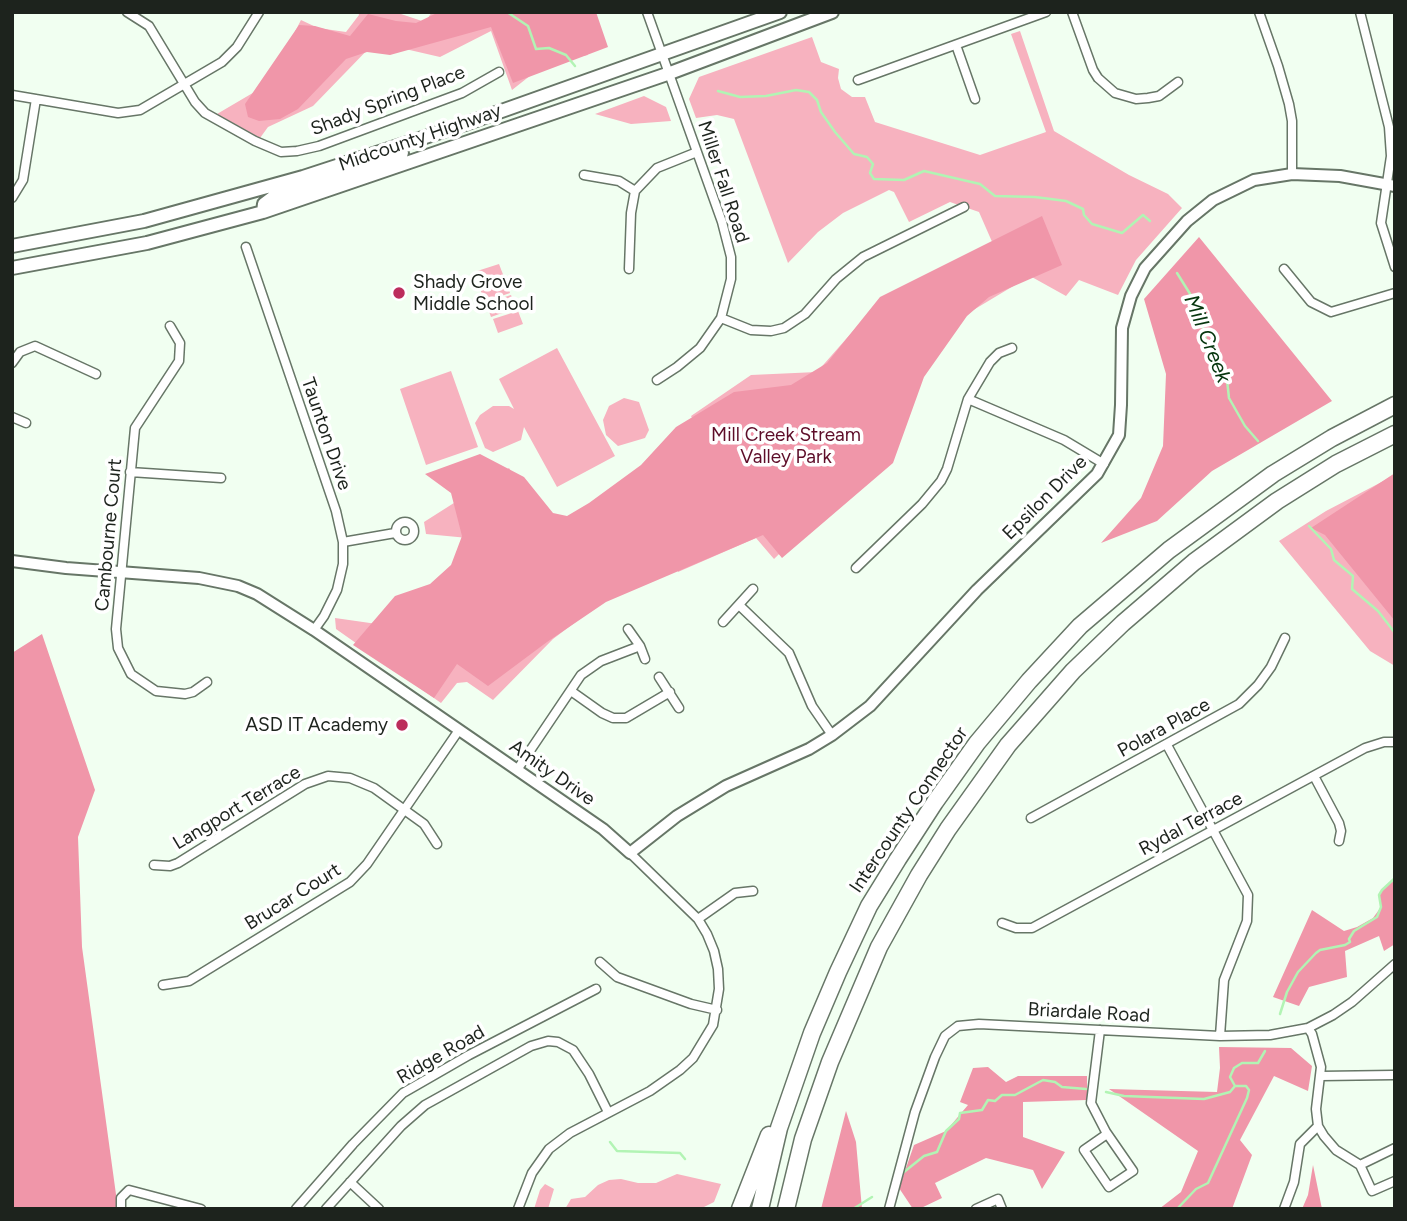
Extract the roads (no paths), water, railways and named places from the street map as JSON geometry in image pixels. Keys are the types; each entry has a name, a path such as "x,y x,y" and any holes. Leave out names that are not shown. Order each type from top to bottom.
{"highway":[{"name":"Intercounty Connector","path":"760,1209 779,1128 811,1033 869,906 934,802 977,743 1037,671 1080,626 1169,550 1216,513 1273,474 1332,438 1395,405"},
{"path":"786,1209 803,1139 830,1062 879,947 948,829 1009,745 1093,652 1203,555 1277,501 1336,464 1395,434"},
{"path":"740,1209 811,1033"},
{"path":"794,1209 803,1139"}],"main road":[{"name":"Midcounty Highway","path":"12,246 144,221 215,203 466,124 780,12"},
{"name":"Midcounty Highway","path":"12,268 147,243 263,212 670,73 832,12"},
{"path":"263,212 264,204 272,198 339,177 454,133 466,124"}],"street":[{"name":"Shady Spring Place","path":"127,12 149,26 200,108 223,124 281,152 319,146 462,93 499,72"},
{"path":"12,95 118,113 132,112 149,106 222,62 237,47 260,12"},
{"name":"Miller Fall Road","path":"647,12 722,222 731,257 731,279 721,318 700,348 677,368 657,380"},
{"path":"858,80 1046,12"},
{"path":"1072,12 1093,70 1115,93 1136,99 1148,98 1159,96 1178,82"},
{"path":"1259,12 1289,104 1292,121 1292,174"},
{"path":"1360,12 1389,127 1390,185 1381,223 1395,267"},
{"path":"956,45 975,99"},
{"path":"12,198 23,180 36,99"},
{"path":"629,269 631,213 635,191 657,168 697,152"},
{"name":"Epsilon Drive","path":"630,853 677,816 726,786 832,735 870,706 978,590 1088,484 1104,464 1119,435 1122,328 1131,296 1145,268 1187,221 1213,200 1254,180 1292,174 1340,176 1390,185"},
{"path":"584,175 619,181 635,191"},
{"path":"721,318 751,330 771,331 784,328 805,314 836,279 863,257 964,207"},
{"name":"Taunton Drive","path":"246,247 343,542 343,564 337,590 314,630"},
{"path":"1284,269 1311,302 1331,312 1395,293"},
{"name":"Cambourne Court","path":"170,326 180,343 179,361 135,428 117,638 122,660 131,674 156,691 171,694 193,692 207,682"},
{"path":"12,363 20,352 36,346 96,374"},
{"path":"856,568 922,504 941,481 968,399 990,362 1012,348"},
{"path":"968,399 1064,440 1104,464"},
{"path":"12,417 26,423"},
{"path":"130,472 221,478"},
{"path":"343,542 396,533"},
{"name":"Amity Drive","path":"12,561 66,568 200,578 238,586 257,594 314,630 603,829 698,919 714,951 718,970 716,1010 705,1040 693,1058 650,1091 570,1133 549,1149 533,1173 519,1209"},
{"path":"723,622 753,589"},
{"path":"739,605 789,653 813,706 832,735"},
{"path":"628,629 645,659"},
{"name":"Polara Place","path":"1031,818 1239,704 1271,667 1285,638"},
{"path":"517,770 582,676 591,667 640,646"},
{"path":"659,677 679,708"},
{"path":"571,691 613,718 625,718 670,692"},
{"name":"Brucar Court","path":"163,985 189,981 350,881 367,864 459,730"},
{"name":"Rydal Terrace","path":"1002,922 1016,928 1032,928 1366,748 1384,742 1395,742"},
{"path":"1167,745 1245,888 1249,911 1224,980 1220,1036"},
{"name":"Langport Terrace","path":"154,865 170,866 178,863 305,784 316,779 339,776 374,788 424,824 437,844"},
{"path":"1314,776 1339,823 1339,841"},
{"path":"698,919 735,893 753,891"},
{"path":"600,962 617,977 691,1004 716,1010"},
{"name":"Briardale Road","path":"888,1209 915,1112 934,1057 945,1036 966,1024 1220,1036 1270,1035 1308,1028 1352,1002 1395,964"},
{"name":"Ridge Road","path":"296,1209 404,1093 469,1055 596,989"},
{"path":"1308,1028 1315,1045 1321,1076 1318,1126 1336,1150 1360,1165 1373,1191 1395,1181"},
{"path":"1100,1030 1091,1103 1107,1134 1133,1171 1109,1187 1084,1150 1107,1134"},
{"path":"326,1209 401,1126 425,1105 531,1046 548,1041 558,1042 573,1050 608,1112"},
{"path":"1321,1076 1393,1075"},
{"path":"1284,1209 1294,1182 1300,1144 1318,1126"},
{"path":"1360,1165 1395,1148"},
{"path":"350,1182 379,1209"},
{"path":"121,1209 121,1198 129,1190 201,1209"},
{"path":"976,1209 998,1199 1002,1209"}],"waterway":[{"name":"Mill Creek","path":"507,12 528,26 536,49 549,48 566,55 575,66"},
{"name":"Mill Creek","path":"718,91 740,97 766,96 796,90 809,92 817,100 821,112 835,132 854,154 867,157 873,164 870,173 874,179 904,180 924,171 980,184 995,196 1066,201 1083,209 1084,215 1092,224 1122,233 1143,215 1150,221"},
{"name":"Mill Creek","path":"1177,273 1197,305 1210,356 1218,373 1227,380 1229,398 1245,426 1258,441"},
{"name":"Mill Creek","path":"1309,526 1331,549 1334,560 1353,576 1352,589 1378,611 1395,633"},
{"path":"1280,1014 1287,992 1298,972 1320,950 1345,945 1350,942 1354,931 1377,917 1381,907 1379,895 1395,878"},
{"path":"1177,1209 1196,1189 1208,1183 1247,1098 1249,1090 1246,1086 1235,1086 1230,1077 1234,1068 1242,1063 1258,1063 1265,1051"},
{"path":"904,1172 924,1156 937,1152 946,1131 959,1119 960,1113 982,1110 988,1100 995,1101 1002,1095 1015,1095 1043,1080 1055,1082 1062,1087 1086,1089"},
{"path":"1106,1092 1124,1096 1204,1099 1230,1092 1235,1086"},
{"path":"610,1142 617,1151 680,1153 685,1159"},
{"path":"853,1209 872,1197"}],"place":[{"name":"Shady Grove Middle School","path":"399,293"},
{"name":"ASD IT Academy","path":"402,725"}],"park label":[{"name":"Mill Creek Stream Valley Park","path":"786,446"}]}
